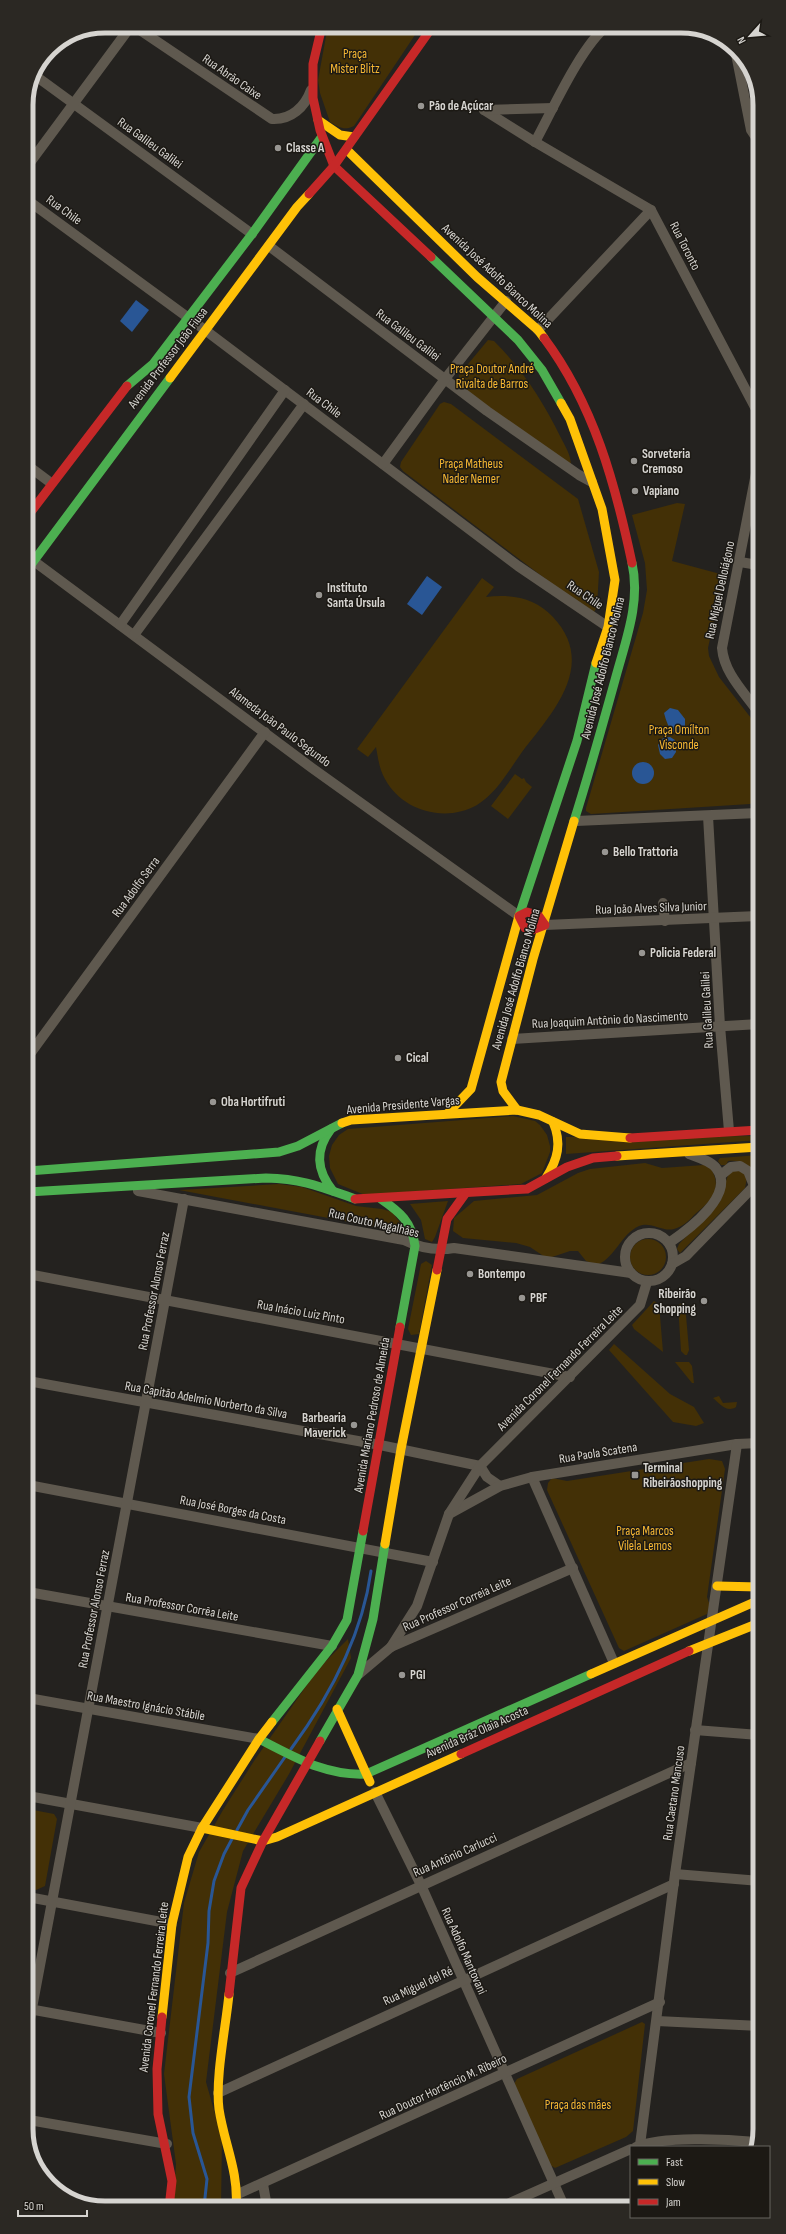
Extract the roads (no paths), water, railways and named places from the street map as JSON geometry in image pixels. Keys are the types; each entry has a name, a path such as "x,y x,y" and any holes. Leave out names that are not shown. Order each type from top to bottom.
{"main road":[{"path":"320,33 314,50 311,90 321,138 334,166"},
{"name":"Avenida Professor João Fiusa","path":"33,555 269,246 297,207 347,150 354,137 428,33"},
{"path":"318,120 340,134 354,137"},
{"name":"Avenida Professor João Fiusa","path":"33,509 124,388 153,364 252,234 321,138"},
{"name":"Avenida José Adolfo Bianco Molina","path":"347,150 477,277 506,300 538,330 569,374 587,410 605,455 617,496 636,581 634,608 587,743 519,916 471,1089 448,1113"},
{"name":"Avenida José Adolfo Bianco Molina","path":"334,166 518,340 536,361 570,419 602,509 615,580 608,627 595,667 587,743 576,821 545,925 533,959 501,1082 503,1092 517,1110"},
{"path":"570,419 587,410"},
{"path":"527,912 534,912 541,916 545,925 536,930 528,930 522,926 519,916 527,912"},
{"name":"Avenida Presidente Vargas","path":"33,1171 279,1152 295,1148 334,1126 361,1119 448,1113 517,1110 539,1115 580,1134 620,1139 753,1130"},
{"path":"545,1180 559,1152 558,1137 553,1122"},
{"path":"333,1191 321,1176 318,1157 323,1140 334,1126"},
{"path":"33,1192 266,1178 293,1179 316,1184 355,1199 465,1194 527,1189 567,1167 592,1158 753,1147"},
{"path":"237,2201 237,2174 222,2126 218,2108 218,2093 230,1973 241,1888 263,1841 337,1709 358,1675 373,1619 401,1449 440,1250 447,1219 465,1194"},
{"name":"Avenida Mariano Pedroso de Almeida","path":"332,1646 347,1620 415,1246 411,1224 397,1210 380,1198"},
{"path":"717,1586 753,1587"},
{"name":"Avenida Bráz Olaia Acosta","path":"259,1739 333,1773 366,1774 753,1603"},
{"name":"Avenida Bráz Olaia Acosta","path":"202,1828 222,1831 263,1841 290,1832 375,1792 708,1643 753,1624"},
{"name":"Avenida Coronel Fernando Ferreira Leite","path":"170,2201 172,2181 167,2144 158,2114 157,2090 160,2033 172,1924 188,1858 202,1828 259,1739 332,1646"},
{"name":"Rua Adolfo Mantovani","path":"337,1709 375,1792"},
{"path":"506,1712 502,1722 508,1733"}],"street":[{"path":"33,159 126,33"},
{"name":"Rua Abrão Caixe","path":"144,33 272,120 282,120 293,114 308,99 311,90"},
{"path":"535,142 553,108 598,33"},
{"path":"737,60 751,130 753,133"},
{"name":"Rua Galileu Galilei","path":"38,78 252,234"},
{"path":"538,330 652,210 535,142 484,110 553,108"},
{"name":"Rua Chile","path":"33,204 205,330 518,566 608,627"},
{"name":"Rua Toronto","path":"652,210 753,403"},
{"name":"Rua Galileu Galilei","path":"269,246 522,436 592,482"},
{"path":"383,464 445,379 506,300"},
{"path":"120,625 285,390"},
{"path":"134,635 304,404"},
{"path":"33,470 51,484"},
{"name":"Rua Miguel Delloiágono","path":"753,490 722,648 723,659 727,670 753,705"},
{"name":"Alameda João Paulo Segundo","path":"33,561 312,768 519,916"},
{"path":"740,562 753,564"},
{"name":"Rua Adolfo Serra","path":"33,1050 265,732"},
{"path":"576,821 753,813"},
{"name":"Rua Galileu Galilei","path":"708,816 720,1026 729,1131"},
{"path":"663,902 665,921"},
{"name":"Rua João Alves Silva Junior","path":"545,925 753,916"},
{"name":"Rua Joaquim Antônio do Nascimento","path":"512,1039 753,1024"},
{"path":"669,1243 683,1233 717,1199 721,1189 721,1175 715,1166 684,1151"},
{"path":"721,1175 731,1167 740,1166 748,1171 753,1179"},
{"name":"Rua Couto Magalhães","path":"112,1187 404,1240 415,1246 440,1250 454,1248 631,1273"},
{"path":"672,1264 673,1250 669,1243 657,1234 649,1232 634,1237 628,1243 624,1259 631,1273 635,1277 647,1282 662,1278 672,1264 686,1256 753,1187"},
{"name":"Rua Professor Alonso Ferraz","path":"33,1994 71,1804 184,1199"},
{"name":"Rua Inácio Luiz Pinto","path":"33,1275 398,1343 570,1377"},
{"name":"Avenida Coronel Fernando Ferreira Leite","path":"391,1647 417,1606 449,1514 480,1466 640,1305 647,1282"},
{"name":"Rua Capitão Adelmio Norberto da Silva","path":"33,1382 380,1445 480,1466"},
{"name":"Rua Paola Scatena","path":"449,1514 500,1486 532,1476 737,1444 753,1443"},
{"name":"Rua Caetano Mancuso","path":"636,2146 660,2002 710,1621 717,1586 737,1444"},
{"path":"480,1466 487,1478 500,1486"},
{"path":"532,1476 614,1663"},
{"name":"Rua José Borges da Costa","path":"33,1486 433,1562"},
{"name":"Rua Professor Correia Leite","path":"358,1675 391,1647 573,1568"},
{"name":"Rua Professor Corrêa Leite","path":"33,1593 332,1646"},
{"name":"Rua Maestro Ignácio Stábile","path":"33,1699 88,1710 259,1739"},
{"path":"695,1730 753,1734"},
{"name":"Rua Antônio Carlucci","path":"230,1973 691,1762"},
{"name":"Rua Adolfo Mantovani","path":"375,1792 420,1885 562,2201"},
{"path":"33,1797 202,1828"},
{"name":"Rua Miguel del Ré","path":"218,2093 463,1980 675,1879 753,1881"},
{"path":"33,1898 172,1924"},
{"name":"Rua Doutor Hortêncio M. Ribeiro","path":"238,2194 263,2184 660,2002"},
{"path":"33,2010 160,2033"},
{"path":"657,2021 753,2026"},
{"path":"33,2121 167,2144"},
{"path":"642,2146 673,2141 725,2139 752,2142"},
{"path":"514,2201 630,2150"},
{"path":"263,2184 266,2201"}],"water":[{"path":"136,300 149,310 132,332 120,321"},
{"path":"427,576 442,587 422,615 407,604"},
{"path":"670,708 678,710 685,719 685,734 676,734 670,729 664,713"},
{"path":"670,737 675,740 676,752 672,758 665,759 660,754 658,745 663,738"},
{"path":"643,762 651,765 654,773 651,781 643,784 635,781 632,773 635,765"}],"waterway":[{"path":"291,1749 319,1708 342,1665 360,1619 367,1595 371,1571"},
{"path":"237,1830 248,1810 285,1757"},
{"path":"205,2201 207,2179 193,2133 189,2097 208,1943 209,1911 214,1881 224,1854 233,1837"}],"place":[{"name":"Pão de Açúcar","path":"421,106"},
{"name":"Classe A","path":"278,148"},
{"name":"Sorveteria Cremoso","path":"634,461"},
{"name":"Vapiano","path":"635,491"},
{"name":"Instituto Santa Úrsula","path":"319,595"},
{"name":"Bello Trattoria","path":"605,852"},
{"name":"Policia Federal","path":"642,953"},
{"name":"Cical","path":"398,1058"},
{"name":"Oba Hortifruti","path":"213,1102"},
{"name":"Bontempo","path":"470,1274"},
{"name":"PBF","path":"522,1298"},
{"name":"Ribeirão Shopping","path":"704,1301"},
{"name":"Barbearia Maverick","path":"354,1425"},
{"name":"Terminal Ribeirãoshopping","path":"635,1475"},
{"name":"PGI","path":"402,1675"}],"park label":[{"name":"Praça Mister Blitz","path":"355,62"},
{"name":"Praça Doutor André Rivalta de Barros","path":"492,376"},
{"name":"Praça Matheus Nader Nemer","path":"471,472"},
{"name":"Praça Omílton Visconde","path":"679,738"},
{"name":"Praça Marcos Vilela Lemos","path":"645,1538"},
{"name":"Praça das mães","path":"578,2105"}]}
